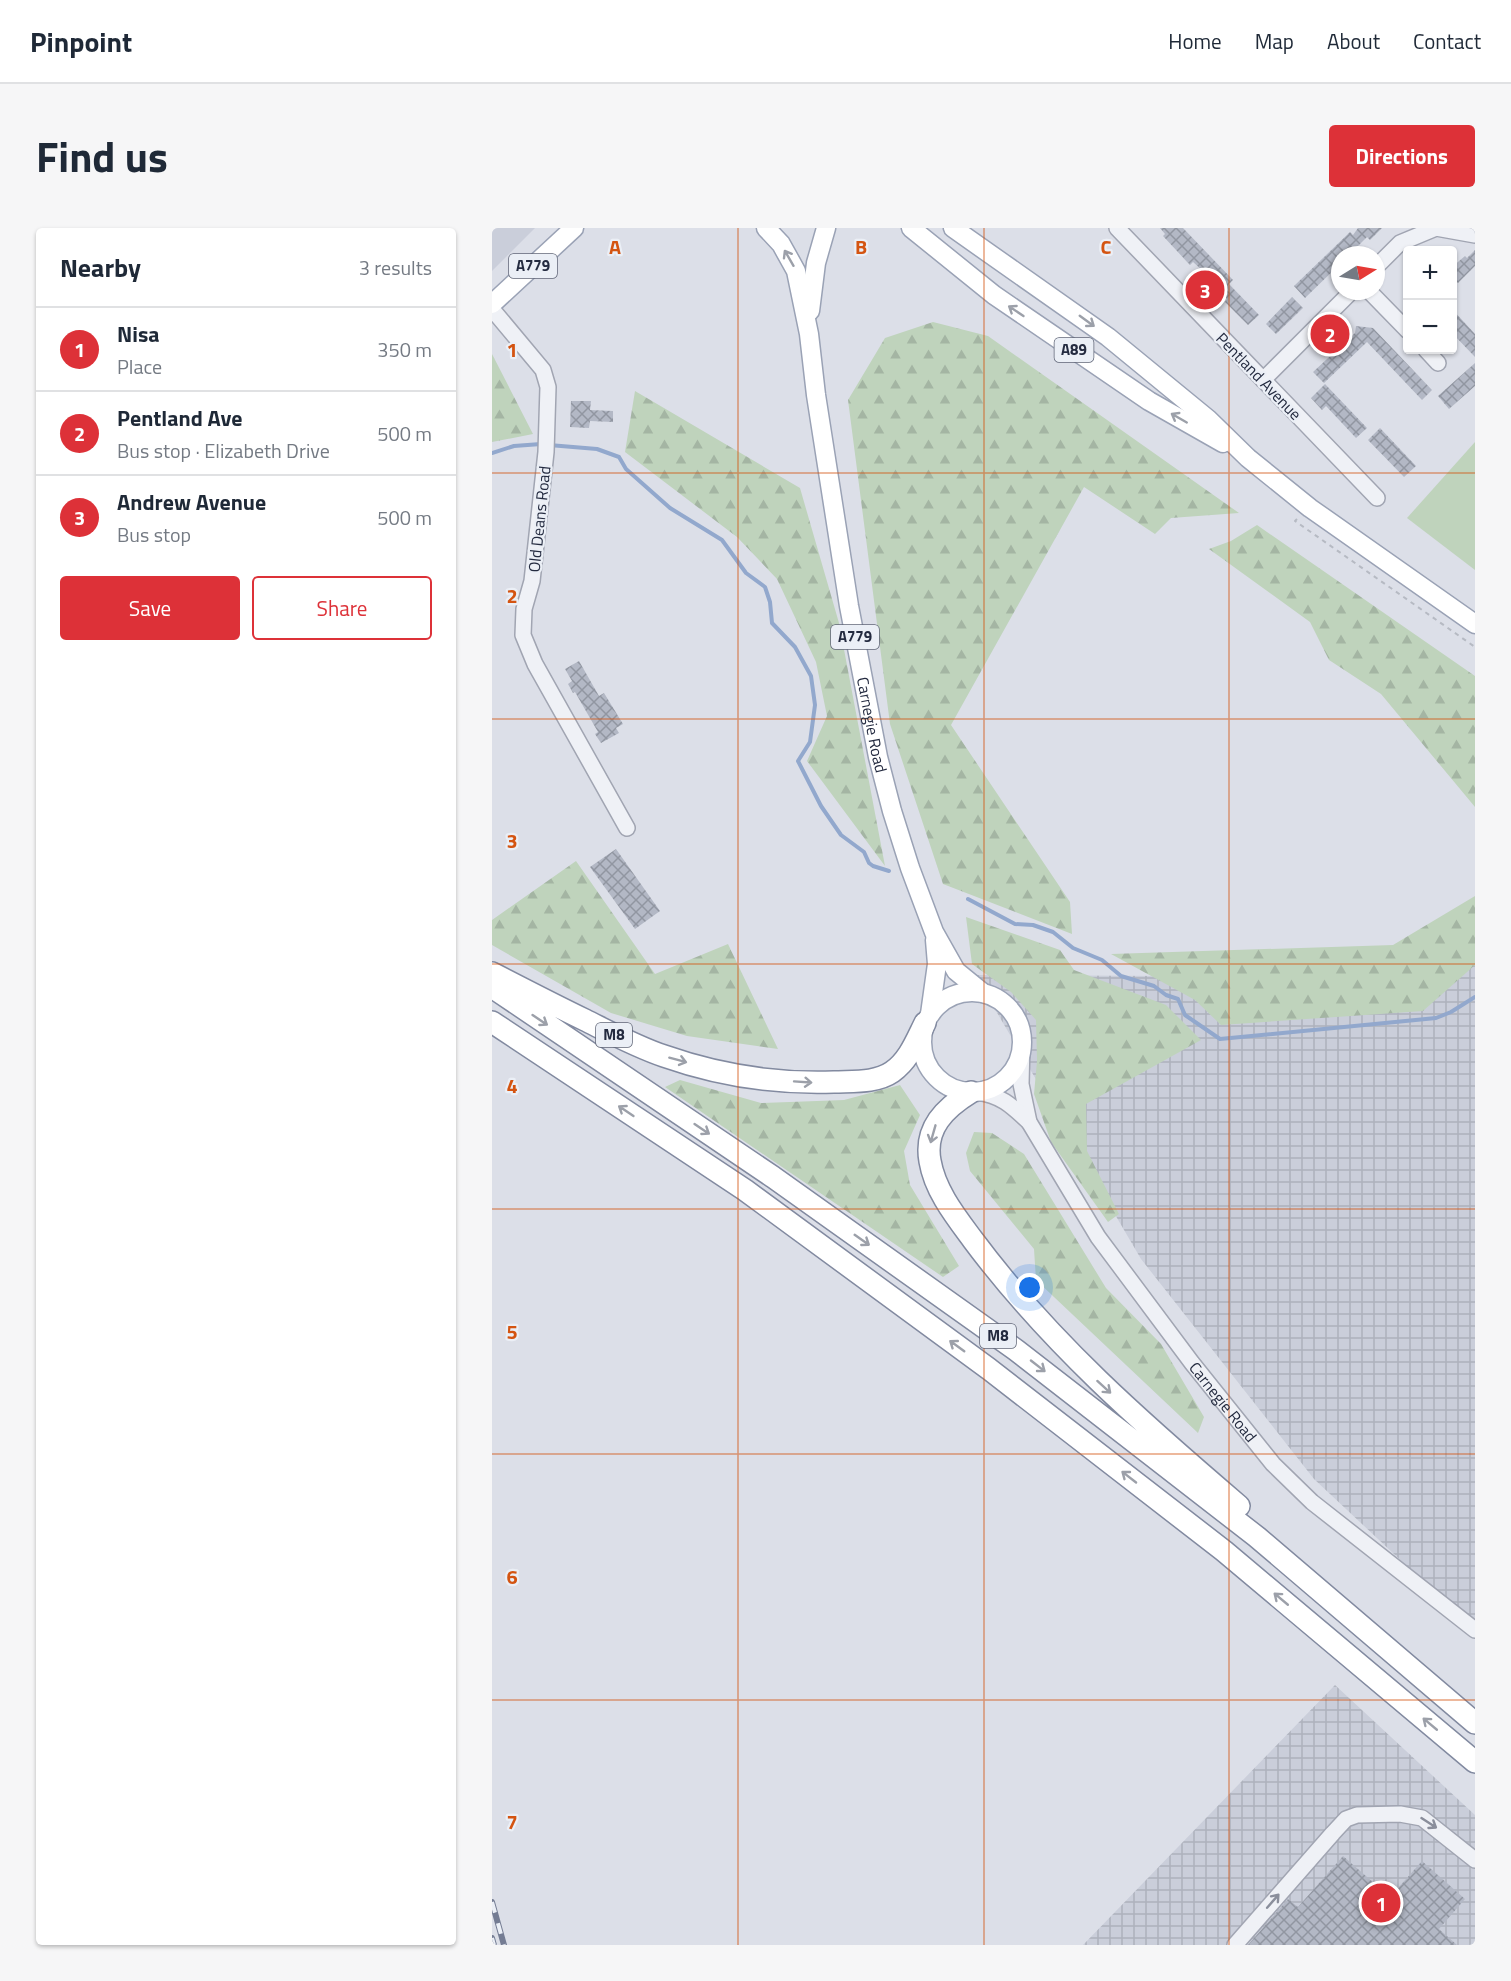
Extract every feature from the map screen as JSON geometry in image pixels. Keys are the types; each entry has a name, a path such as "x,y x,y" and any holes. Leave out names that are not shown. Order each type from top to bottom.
{"highway":[{"name":"M8","path":"492,973 615,1036 663,1056 745,1077 816,1083 864,1081 879,1078 903,1062 913,1049 927,1019"},
{"name":"M8","path":"492,987 773,1177 1016,1350 1257,1537 1475,1723"},
{"name":"M8","path":"492,1022 745,1190 989,1369 1224,1551 1475,1762"},
{"name":"M8","path":"974,1092 952,1103 934,1126 929,1150 930,1160 944,1197 1002,1278 1098,1382 1475,1713"}],"main road":[{"name":"A779","path":"492,304 574,228"},
{"name":"Carnegie Road","path":"766,228 781,244 796,271 809,334 816,395 849,606 878,757 892,810 910,868 934,932 956,971 983,993"},
{"name":"Carnegie Road","path":"809,334 816,262 826,228"},
{"name":"A89","path":"911,228 1003,302 1149,401 1248,458"},
{"name":"A89","path":"953,228 1108,337 1208,419 1248,458 1310,508 1475,624"},
{"name":"Carnegie Road","path":"927,1019 937,964 934,932"},
{"path":"927,1019 943,1001 959,993 971,991 983,993"},
{"name":"A779","path":"983,993 999,1000 1012,1012 1020,1027 1022,1044"},
{"name":"A779","path":"927,1019 921,1039 923,1055 930,1070 941,1082 955,1089 974,1092"},
{"path":"974,1092 991,1089 1003,1081 1016,1064 1022,1044"}],"street":[{"name":"Pentland Avenue","path":"1117,228 1377,498"},
{"path":"1385,258 1400,243 1436,228 1475,235"},
{"path":"1263,380 1343,300"},
{"path":"1378,300 1403,327"},
{"name":"Old Deans Road","path":"492,309 543,369 548,387 547,446 532,581 524,609 524,635 535,664 627,828"},
{"path":"1430,354 1438,363"},
{"name":"Carnegie Road","path":"1022,1044 1021,1084 1029,1122"},
{"name":"Carnegie Road","path":"974,1092 997,1096 1029,1122 1098,1237 1192,1364 1273,1464 1312,1502 1475,1630"},
{"path":"1235,1945 1346,1819 1357,1815 1400,1814 1422,1818 1475,1860"}],"shaded area":[{"path":"492,228 535,228 492,271"},
{"path":"1475,923 1475,1630 1314,1479 1141,1259 975,975 1359,977"},
{"path":"1335,1685 1475,1815 1475,1945 1083,1945"}],"green space":[{"path":"933,322 988,336 1239,513 1171,518 1155,534 1084,487 951,725 1070,902 1072,934 943,884 890,724 848,400 885,338"},
{"path":"492,354 533,434 492,442"},
{"path":"635,391 800,488 839,623 885,866 807,761 827,716 816,662 777,579 737,537 625,452"},
{"path":"1475,442 1475,570 1407,518"},
{"path":"1257,525 1475,676 1475,807 1381,694 1329,660 1310,622 1209,549 1231,541"},
{"path":"576,861 655,974 728,944 778,1049 687,1036 611,1013 492,945 492,920"},
{"path":"1475,896 1475,965 1423,1011 1221,1025 1195,1000 1111,954 1393,945"},
{"path":"966,917 1060,950 1074,970 1166,1005 1201,1040 1086,1104 1087,1151 1119,1214 1108,1222 1051,1142 1034,1094 1037,1061 1036,1020 1011,992 972,964"},
{"path":"680,1080 761,1103 844,1100 900,1085 920,1115 904,1151 910,1185 959,1266 943,1277 665,1087"},
{"path":"974,1132 992,1133 1024,1154 1106,1288 1161,1344 1204,1417 1198,1433 1036,1280 1034,1249 970,1171 966,1153"}],"building":[{"path":"1160,228 1183,228 1233,280 1229,284 1259,315 1248,325 1225,302 1227,299 1203,271 1193,262 1190,265 1163,236 1165,234"},
{"path":"1358,228 1382,228 1370,240 1367,237 1358,246 1335,246 1350,232 1353,235"},
{"path":"1331,250 1331,273 1305,298 1294,286"},
{"path":"1475,250 1475,266 1458,283 1457,263 1465,256 1467,258"},
{"path":"1292,297 1303,308 1276,334 1266,324"},
{"path":"1457,314 1475,334 1475,357 1457,338"},
{"path":"1356,326 1373,328 1432,390 1422,400 1367,342 1324,383 1313,372 1355,333"},
{"path":"1475,363 1475,386 1449,409 1438,396"},
{"path":"1325,384 1367,428 1356,438 1326,406 1322,410 1311,398"},
{"path":"571,401 591,401 590,410 613,411 613,422 590,421 589,428 570,427"},
{"path":"1380,428 1416,466 1404,477 1368,440"},
{"path":"579,661 599,696 604,693 623,724 616,728 619,733 601,743 595,734 598,732 568,684 572,681 565,669"},
{"path":"616,849 660,911 635,929 590,867"},
{"path":"1343,1856 1390,1897 1422,1861 1465,1899 1439,1929 1457,1945 1248,1945 1288,1899 1298,1907"}],"waterway":[{"path":"492,453 514,446 541,444"},
{"path":"549,445 597,449 619,457 626,469 670,508 722,540 746,573 765,587 770,602 772,623 795,647 811,676 815,705 810,742 798,761 821,806 841,835 864,852 869,863 889,871"},
{"path":"968,899 1015,924 1033,925 1053,932 1073,948 1102,960 1121,976 1154,986 1166,995 1178,999 1185,1015 1220,1039 1436,1018 1451,1012 1475,997"}],"railway":[{"path":"492,1902 504,1945"},
{"path":"492,1938 494,1945"}],"place":[{"name":"Andrew Avenue","path":"1205,290"},
{"name":"Pentland Ave","path":"1330,334"},
{"name":"Nisa","path":"1381,1903"}]}
